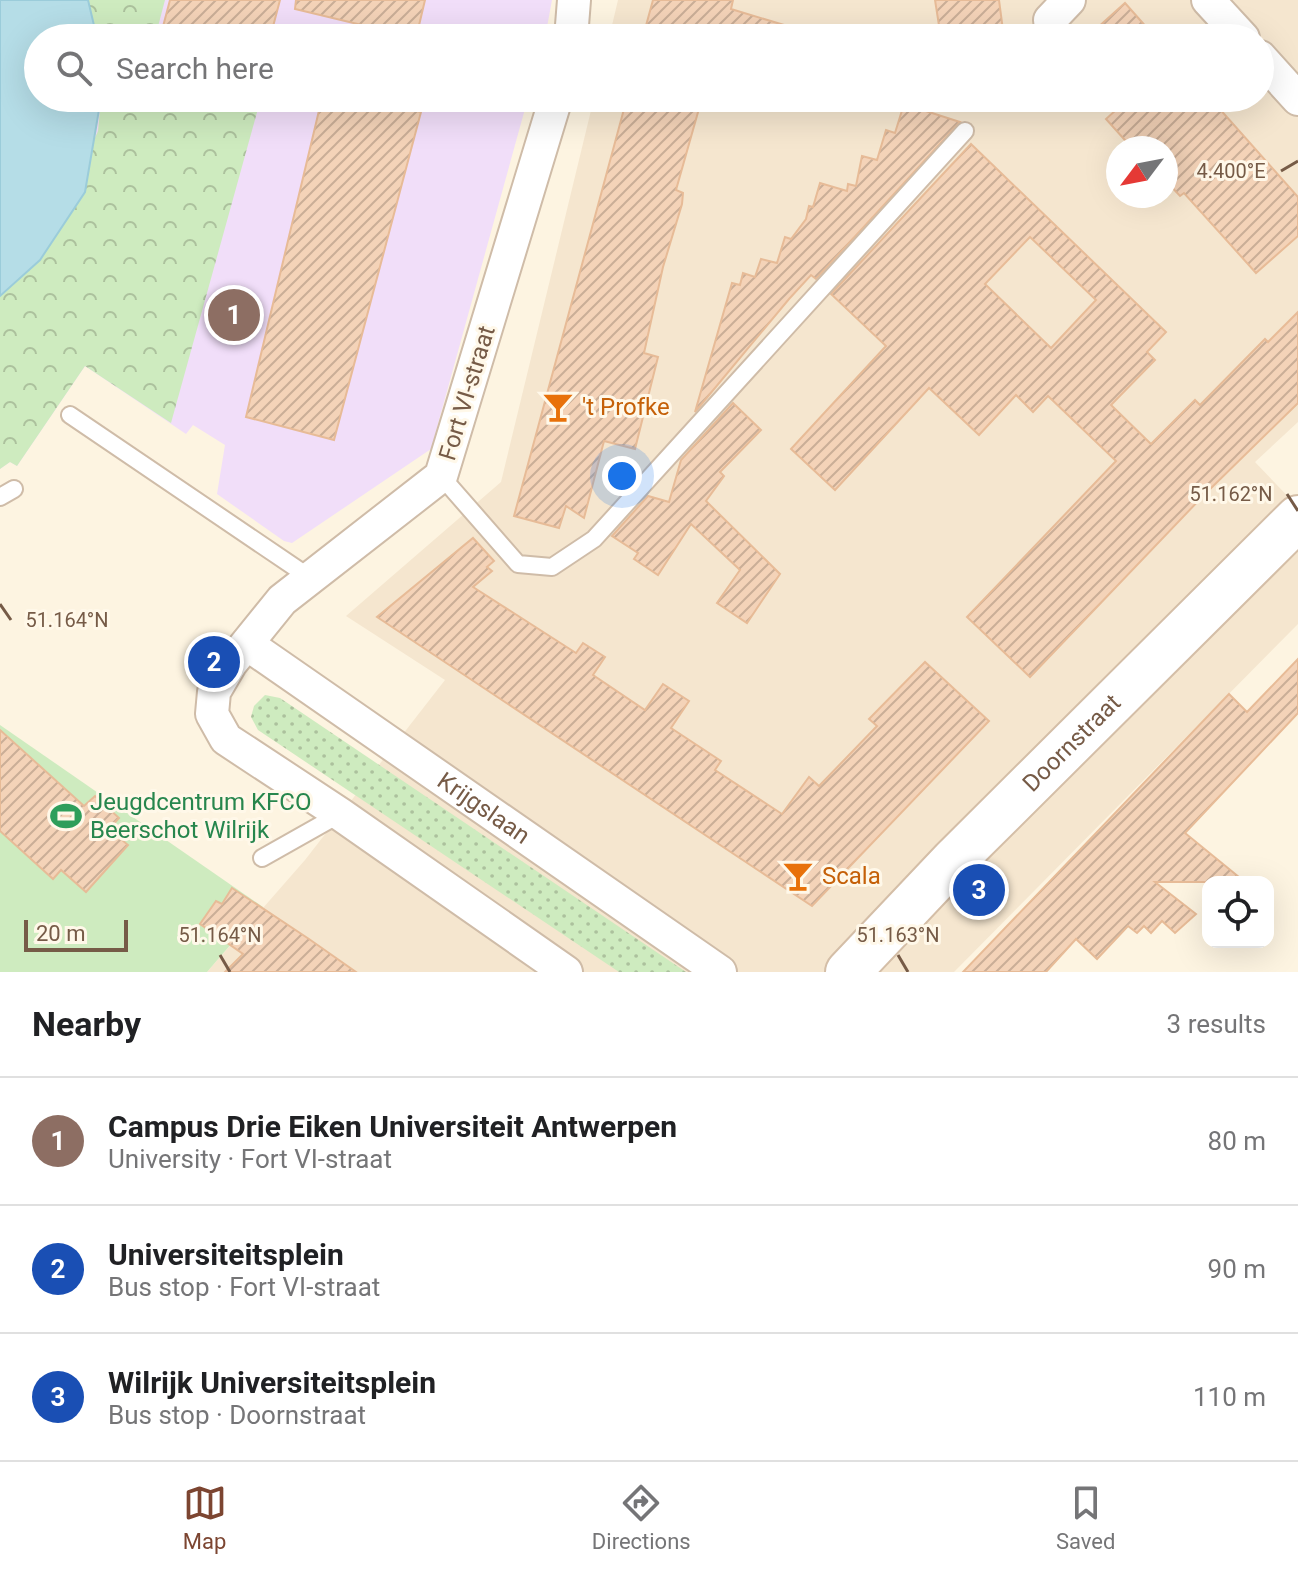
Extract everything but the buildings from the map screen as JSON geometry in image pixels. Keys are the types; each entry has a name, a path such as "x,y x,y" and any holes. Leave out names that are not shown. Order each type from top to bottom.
{"street":[{"path":"572,24 574,0"},
{"path":"1208,0 1230,24"},
{"path":"1274,72 1298,99"},
{"name":"Fort VI-straat","path":"340,814 226,739 212,714 214,692 282,600 441,476 552,112"},
{"name":"Doornstraat","path":"848,972 953,861 1298,518"},
{"name":"Krijgslaan","path":"247,644 720,972"},
{"path":"340,814 566,972"}],"lane":[{"path":"441,476 518,564 552,567 594,539 965,131"},
{"path":"70,415 309,577"},
{"path":"262,858 340,814"}],"shaded area":[{"path":"0,0 552,0 548,24 24,24 24,112 524,112 431,449 292,543 284,541 217,494 225,445 193,425 186,434 85,366 17,466 10,462 0,469"},
{"path":"618,0 1298,0 1298,422 1255,462 1298,507 1298,624 954,972 207,972 305,860 445,680 346,616 501,482 591,112 1274,112 1274,24 612,24"}],"green space":[{"path":"88,0 165,0 159,24 94,24"},
{"path":"100,112 257,112 171,423 85,366 17,466 10,462 0,469 0,296 40,260 98,131"},
{"path":"265,695 280,698 686,972 619,972 258,730 251,717 254,706"},
{"name":"Jeugdcentrum KFCO Beerschot Wilrijk","path":"0,725 263,907 207,972 0,972"}],"water":[{"path":"0,0 88,0 94,24 24,24 24,112 99,112 85,192 40,260 0,296"}],"place":[{"name":"Campus Drie Eiken Universiteit Antwerpen","path":"234,315"},
{"name":"'t Profke","path":"558,407"},
{"name":"Universiteitsplein","path":"214,662"},
{"name":"Jeugdcentrum KFCO Beerschot Wilrijk","path":"66,816"},
{"name":"Scala","path":"798,876"},
{"name":"Wilrijk Universiteitsplein","path":"979,890"}]}
